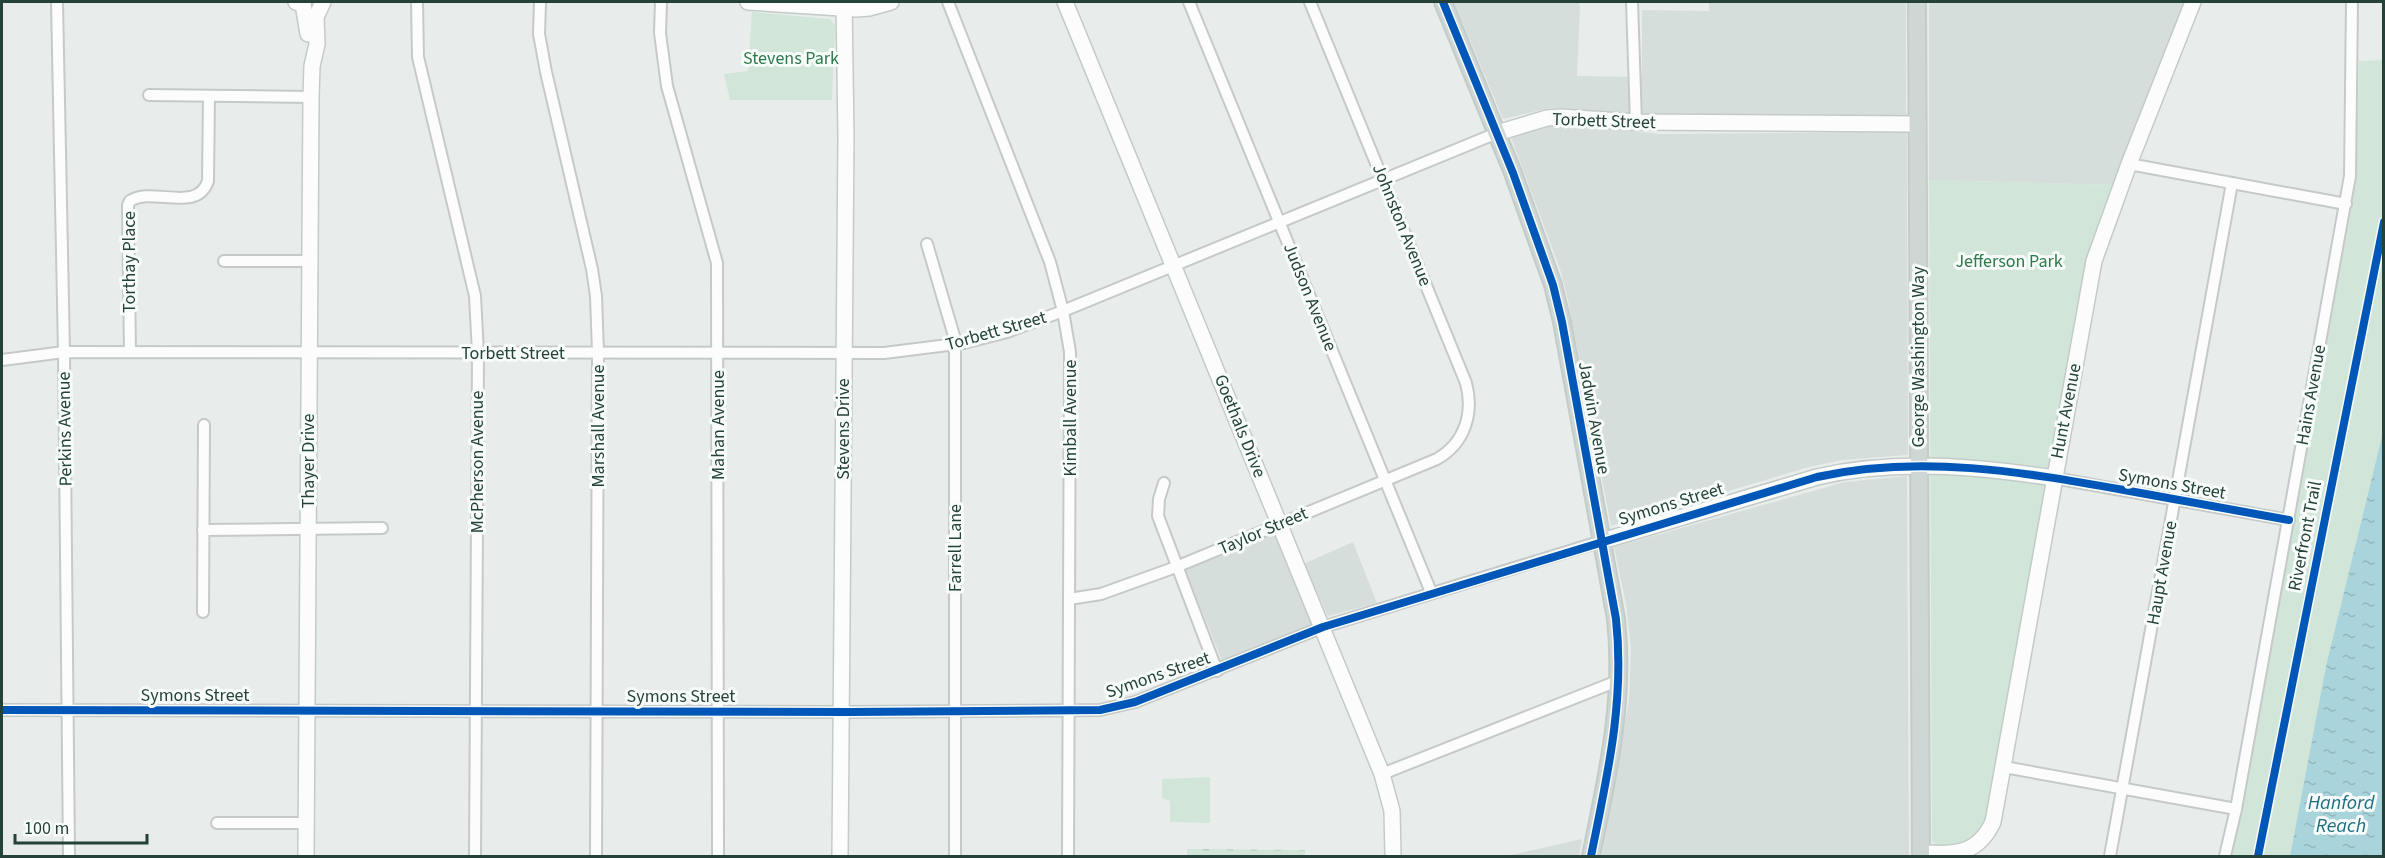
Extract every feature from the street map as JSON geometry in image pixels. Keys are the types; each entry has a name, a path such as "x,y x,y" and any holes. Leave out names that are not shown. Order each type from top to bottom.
{"main road":[{"name":"Jadwin Avenue","path":"1443,2 1513,173 1555,294 1616,619 1620,680 1615,734 1591,856"},
{"name":"George Washington Way","path":"1917,2 1921,855"}],"street":[{"name":"Perkins Avenue","path":"57,2 64,352 69,856"},
{"path":"301,2 312,8 322,3 337,2"},
{"name":"Thayer Drive","path":"301,2 312,66"},
{"name":"McPherson Avenue","path":"417,2 418,57 475,296 478,353 475,856"},
{"name":"Marshall Avenue","path":"540,2 539,34 546,72 592,268 596,297 598,352 596,856"},
{"name":"Mahan Avenue","path":"661,2 660,33 668,86 717,263 718,856"},
{"path":"748,2 869,8 891,2"},
{"name":"Kimball Avenue","path":"948,2 1050,262 1063,311 1070,352 1068,856"},
{"name":"Goethals Drive","path":"1065,2 1382,774 1392,811 1393,856"},
{"name":"Judson Avenue","path":"1189,2 1431,592"},
{"name":"Johnston Avenue","path":"1310,2 1466,383 1470,399 1469,415 1464,429 1451,448"},
{"path":"1632,2 1636,122"},
{"name":"Hunt Avenue","path":"1921,855 1959,853 1980,841 1993,822 2094,261 2128,164 2193,2"},
{"name":"Hains Avenue","path":"2225,856 2236,809 2346,204 2352,148 2352,2"},
{"name":"Thayer Drive","path":"306,856 310,97 312,66 317,44 316,17 322,3"},
{"name":"Stevens Drive","path":"840,856 846,149 844,5"},
{"path":"149,96 310,97"},
{"name":"Torthay Place","path":"130,352 128,205 130,201 139,197 190,197 199,195 205,189 208,182 209,96"},
{"name":"Torbett Street","path":"2,360 64,352 843,354 884,353 955,345 1007,332 1063,311 1497,134 1554,117 1636,122 1918,124"},
{"path":"2128,164 2346,204"},
{"name":"Haupt Avenue","path":"2110,856 2232,183"},
{"name":"Farrell Lane","path":"927,244 955,345 955,856"},
{"path":"224,261 310,261"},
{"path":"203,612 204,425"},
{"name":"Taylor Street","path":"1069,599 1101,594 1176,567 1437,459 1451,448"},
{"name":"Symons Street","path":"2,710 955,712 1100,710 1135,702 1323,627 1431,592 1817,477 1866,468 1918,466 1995,469 2289,520"},
{"path":"1164,483 1159,499 1158,516 1217,671"},
{"path":"203,530 382,528"},
{"path":"1382,774 1620,680"},
{"path":"2004,767 2236,809"},
{"path":"217,823 306,823"}],"shaded area":[{"path":"1454,2 1579,2 1577,76 1642,77 1642,10 1709,11 1709,2 1906,2 1906,117 1619,115 1550,108 1503,119"},
{"path":"1929,2 2188,2 2115,185 1929,180"},
{"path":"1568,123 1659,134 1907,132 1908,455 1842,460 1809,467 1611,526 1568,300 1560,269 1510,135 1549,124"},
{"path":"1907,476 1909,856 1602,856 1629,700 1631,648 1626,604 1614,547 1845,482"},
{"path":"1277,532 1314,625 1223,663 1185,569"},
{"path":"1353,542 1377,603 1328,616 1303,564"},
{"path":"1582,839 1579,856 1506,856"}],"green space":[{"name":"Stevens Park","path":"752,12 830,19 835,25 832,100 730,100 724,74 748,71"},
{"path":"2383,60 2383,432 2326,666 2290,856 2232,856 2356,183 2359,61"},
{"name":"Jefferson Park","path":"1929,180 2115,185 1987,819 1976,834 1967,841 1938,847 1932,841"},
{"path":"1210,777 1210,823 1170,822 1170,801 1162,798 1162,779"},
{"path":"1187,849 1305,850 1305,856 1187,856"}],"water":[{"name":"Hanford Reach","path":"2383,432 2383,856 2290,856 2326,666"}],"cycle path":[{"path":"1443,2 1513,173 1553,285 1562,322 1616,619 1618,680 1613,739 1591,856"},
{"name":"Riverfront Trail","path":"2258,856 2384,222"},
{"name":"Riverfront Trail","path":"2,710 850,712 1100,710 1135,702 1323,627 1817,477 1855,470 1932,466 2009,472 2086,483 2289,520"}]}
